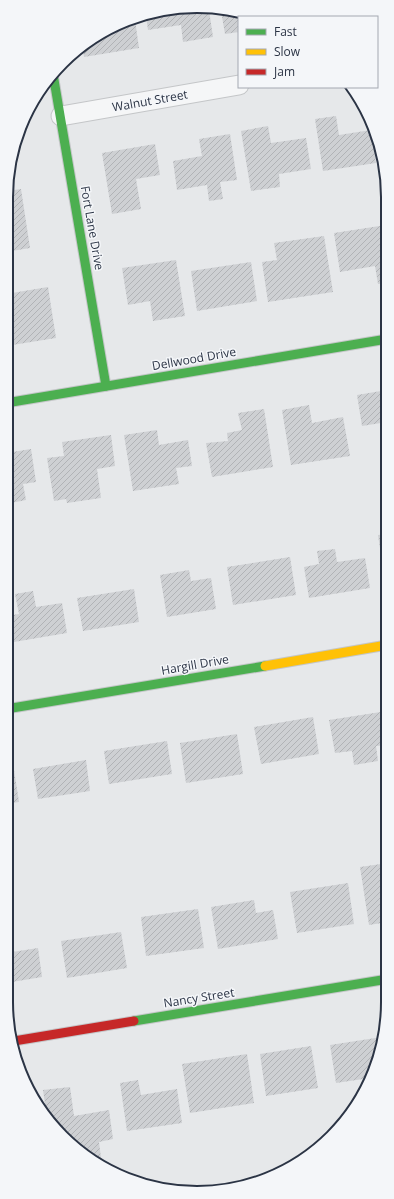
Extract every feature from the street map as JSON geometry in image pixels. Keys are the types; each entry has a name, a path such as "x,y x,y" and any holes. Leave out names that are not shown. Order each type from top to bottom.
{"street":[{"name":"Fort Lane Drive","path":"54,81 106,386"},
{"name":"Walnut Street","path":"61,116 238,85"},
{"name":"Dellwood Drive","path":"13,402 381,340"},
{"name":"Hargill Drive","path":"13,708 381,646"},
{"name":"Nancy Street","path":"17,1040 381,980"}],"building":[{"path":"185,13 209,13 213,37 183,42 181,25 148,30 147,20 149,19"},
{"path":"222,15 238,18 238,32 225,34"},
{"path":"136,24 139,48 84,57 83,52 95,44 116,32"},
{"path":"336,116 339,135 368,130 373,144 376,163 323,171 315,119"},
{"path":"268,126 271,143 306,138 311,169 279,174 280,187 251,191 241,131"},
{"path":"230,134 237,180 220,182 223,199 209,201 207,185 177,190 173,161 202,156 199,139"},
{"path":"155,144 160,175 136,179 141,209 112,214 102,153"},
{"path":"21,189 30,248 13,251 13,197 13,190"},
{"path":"381,226 381,284 378,284 375,266 340,272 334,233"},
{"path":"324,236 333,292 268,302 262,262 277,260 274,243"},
{"path":"176,260 185,316 153,321 150,301 128,305 122,268"},
{"path":"251,262 257,301 197,311 191,271"},
{"path":"48,287 56,338 13,345 13,293"},
{"path":"381,391 381,423 362,426 357,395"},
{"path":"309,405 312,423 343,417 350,456 291,465 282,410"},
{"path":"264,409 273,467 212,477 206,443 228,441 227,433 242,430 238,413"},
{"path":"157,430 159,445 188,440 192,466 176,468 179,484 133,491 124,435"},
{"path":"111,435 115,466 97,469 101,498 67,503 66,499 54,501 47,458 64,456 62,442"},
{"path":"31,449 36,482 23,484 26,500 13,503 13,452"},
{"path":"378,535 381,535 381,555"},
{"path":"335,549 337,562 365,558 370,588 309,598 304,567 319,564 317,551"},
{"path":"290,557 296,595 233,605 227,567"},
{"path":"189,570 191,581 211,578 216,609 167,617 160,575"},
{"path":"134,589 139,622 83,631 77,598"},
{"path":"33,591 36,607 62,603 67,633 13,642 13,615 19,614 15,594"},
{"path":"381,712 381,746 376,746 378,761 354,765 352,751 335,753 329,720"},
{"path":"313,717 319,754 261,764 254,727"},
{"path":"237,734 243,774 186,783 180,743"},
{"path":"167,741 172,774 109,784 104,751"},
{"path":"86,760 90,791 38,799 33,769"},
{"path":"13,770 19,802 13,803"},
{"path":"381,864 381,923 369,925 360,867"},
{"path":"348,883 354,924 297,933 290,892"},
{"path":"254,900 256,913 273,910 278,939 218,949 211,907"},
{"path":"198,909 204,948 146,956 141,917"},
{"path":"121,932 127,968 67,978 61,941"},
{"path":"38,948 42,977 13,982 13,952"},
{"path":"377,1038 375,1050 364,1079 336,1083 330,1045"},
{"path":"311,1046 318,1088 266,1096 260,1054"},
{"path":"247,1054 254,1103 190,1113 182,1064"},
{"path":"138,1080 141,1095 177,1089 182,1123 127,1131 120,1083"},
{"path":"70,1087 74,1116 109,1110 113,1139 99,1142 101,1158 85,1148 67,1132 51,1114 45,1106 43,1090"}],"traffic: fast":[{"path":"54,81 106,386"},
{"path":"13,402 381,340"},
{"path":"13,708 265,666"},
{"path":"134,1021 381,980"}],"traffic: slow":[{"path":"265,666 381,646"}],"traffic: jam":[{"path":"17,1040 134,1021"}]}
